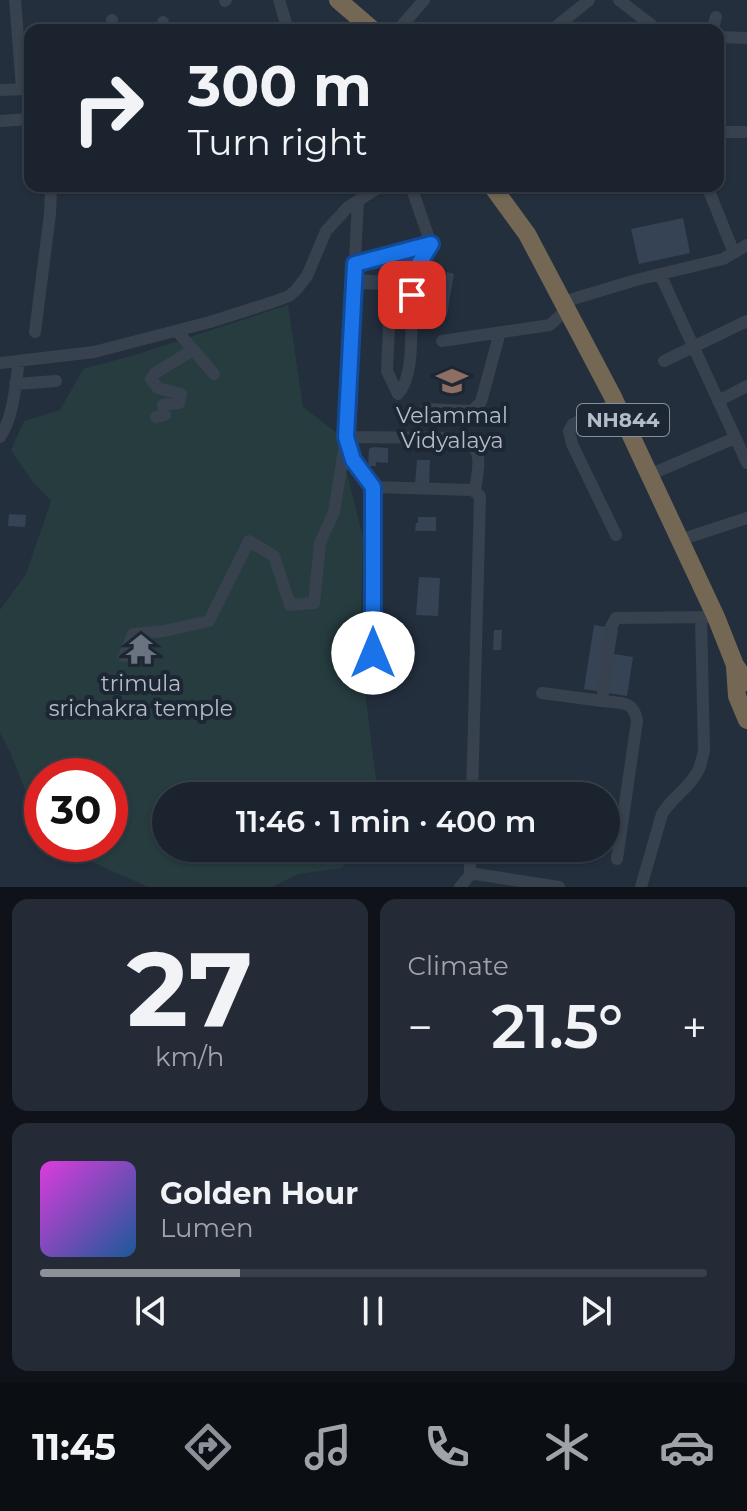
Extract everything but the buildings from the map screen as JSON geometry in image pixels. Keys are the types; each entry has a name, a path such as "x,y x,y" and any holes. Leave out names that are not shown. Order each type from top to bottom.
{"highway":[{"path":"338,0 366,24"},
{"name":"NH844","path":"498,192 527,234 615,403 680,540 709,618 747,682"},
{"name":"NH844","path":"735,665 737,696 747,720"}],"street":[{"path":"15,0 24,73"},
{"path":"279,0 286,24"},
{"path":"403,24 424,0"},
{"path":"619,0 650,24"},
{"path":"562,24 583,1"},
{"path":"714,24 716,17"},
{"path":"724,37 747,38"},
{"path":"0,90 24,89"},
{"path":"0,121 24,119"},
{"path":"724,132 747,132"},
{"path":"35,332 51,192"},
{"path":"0,363 94,352 177,331 289,296 307,276 326,231 348,207 372,192"},
{"path":"392,255 387,371 398,394 403,389 409,363 412,295 418,265 431,244 413,192"},
{"path":"709,192 734,253"},
{"path":"124,656 133,634 209,621 249,541 274,556 290,605 314,603 320,543 334,512 346,437 358,201"},
{"path":"355,264 431,244"},
{"path":"442,341 550,325 565,306 636,280 723,259 747,245"},
{"path":"660,274 746,461"},
{"path":"664,361 747,321"},
{"path":"177,331 214,374"},
{"path":"426,409 472,411 481,402 500,332"},
{"path":"156,417 165,415 163,405 179,403 181,394 158,388 151,379 155,373 193,350"},
{"path":"0,437 7,427 19,361"},
{"path":"15,384 56,381"},
{"path":"718,401 747,386"},
{"path":"615,403 573,424 569,431 572,444 616,535"},
{"path":"346,437 453,438 474,446 478,456 475,490 480,496 472,782"},
{"path":"346,437 353,460 373,487"},
{"path":"649,475 735,438"},
{"path":"372,472 373,653"},
{"path":"373,487 475,490"},
{"path":"680,540 747,518"},
{"path":"602,701 611,627 616,618 709,618 704,750 694,776 662,814 641,887"},
{"path":"542,693 629,705 634,710 637,721 620,838"},
{"path":"460,887 470,875 470,862"},
{"path":"470,875 559,887"}],"green space":[{"path":"288,305 303,407 337,433 363,538 360,652 376,782 152,782 152,862 346,862 342,868 298,874 272,887 148,887 92,862 128,862 128,758 24,758 24,787 0,733 0,610 26,574 51,501 32,481 11,450 24,421 60,410 83,369"}],"place":[{"name":"Velammal Vidyalaya","path":"452,381"},
{"name":"trimula srichakra temple","path":"141,649"}],"route":[{"path":"373,653 373,487 353,460 346,437 355,264 431,244 418,265 412,295"}]}
